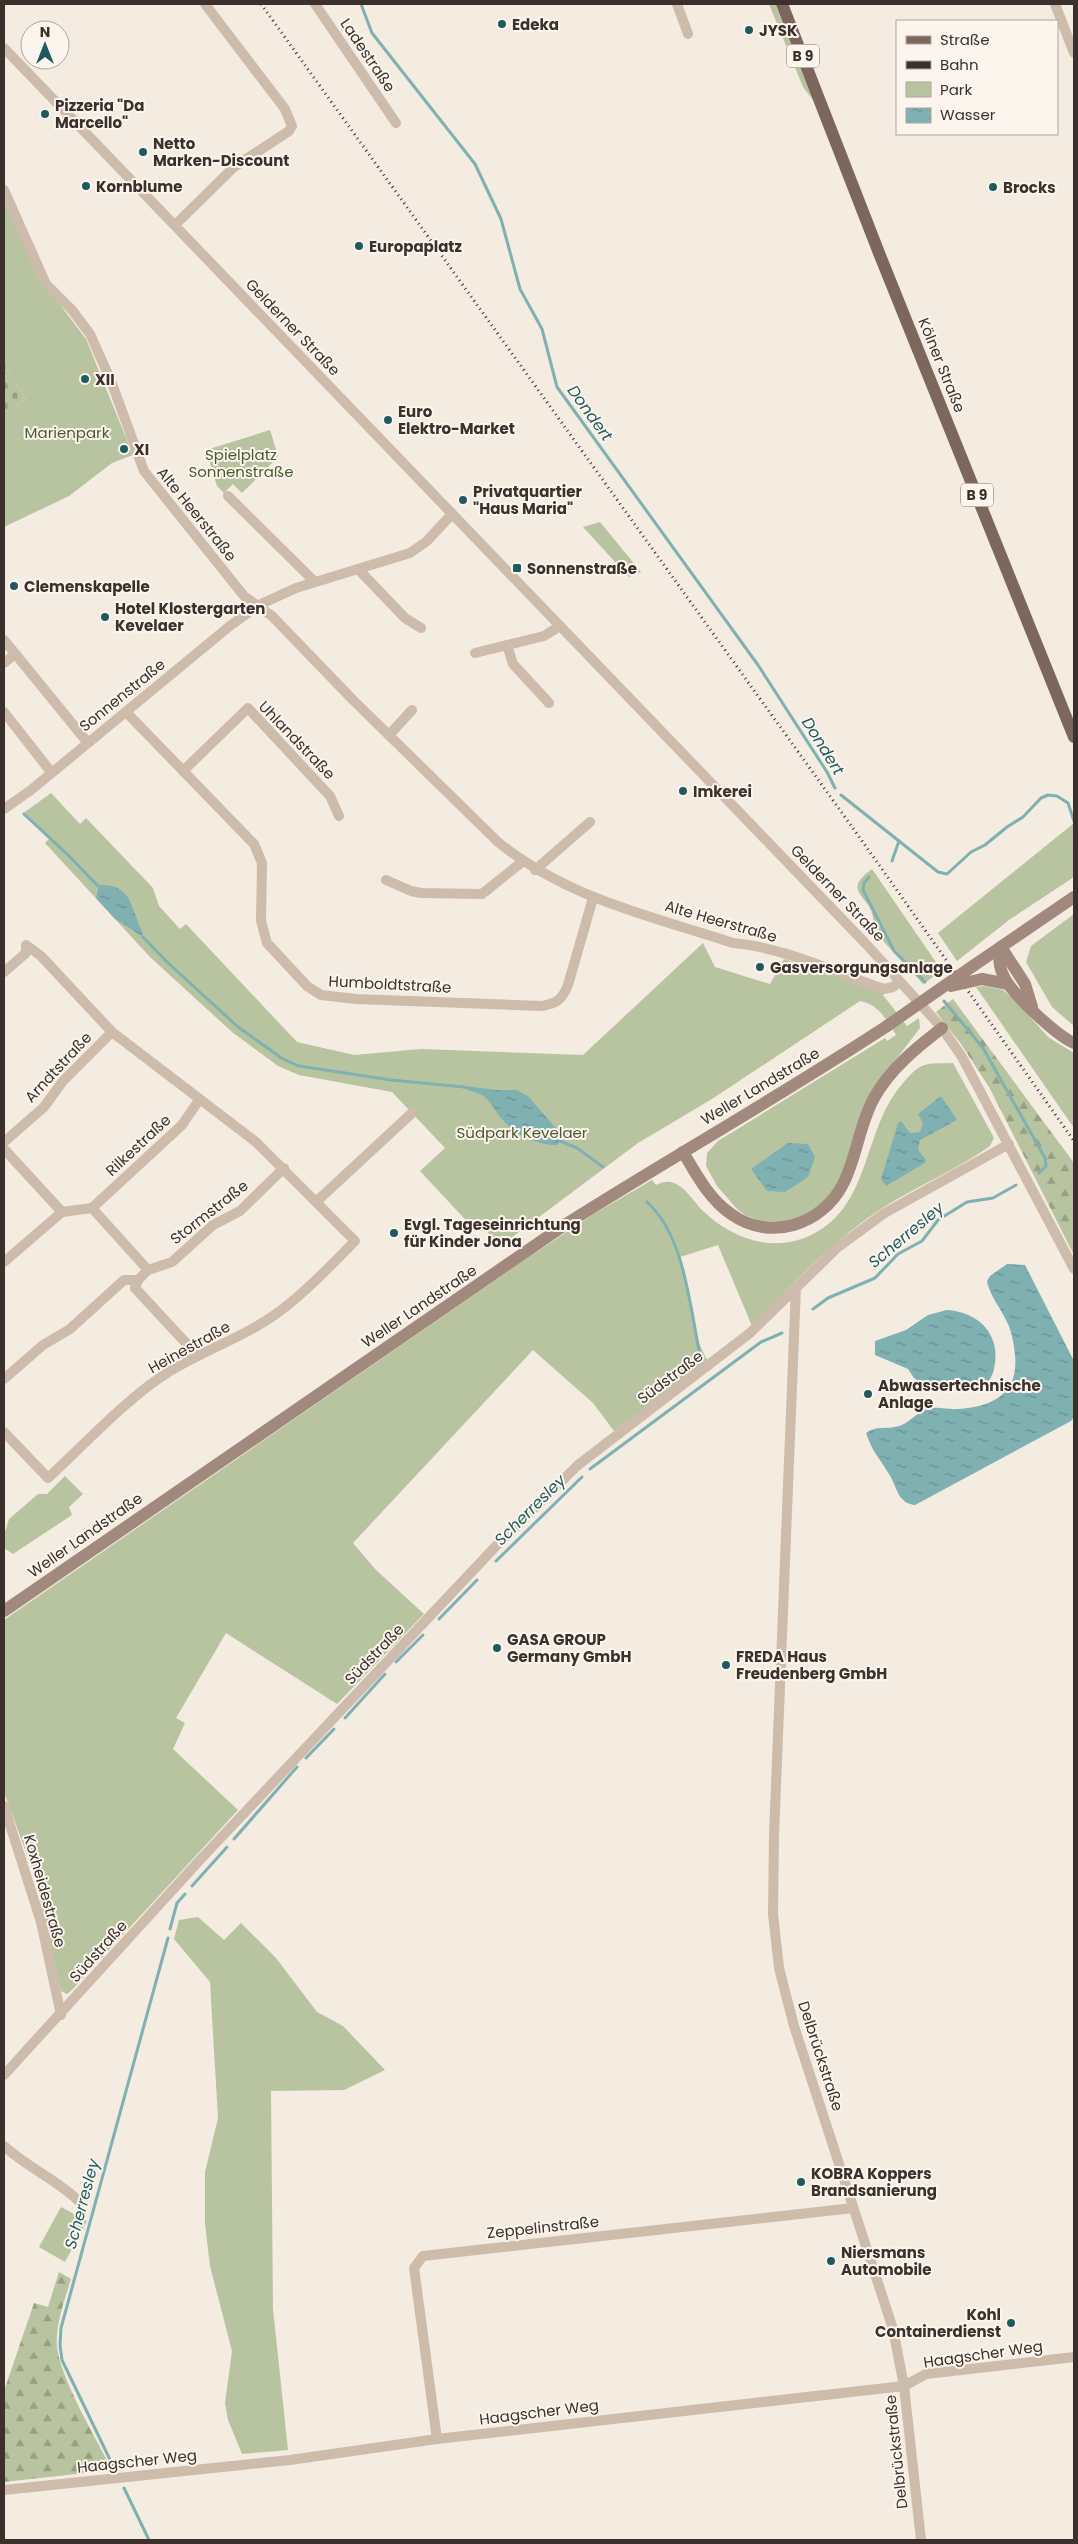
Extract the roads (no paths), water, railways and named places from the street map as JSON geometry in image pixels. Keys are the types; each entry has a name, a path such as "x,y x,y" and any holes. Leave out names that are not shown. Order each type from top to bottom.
{"main road":[{"name":"Kölner Straße","path":"782,4 889,279 1074,737"},
{"name":"Weller Landstraße","path":"4,1611 566,1224 811,1076 1074,897"},
{"path":"1000,947 1000,965 1008,984 1054,1031 1074,1043"},
{"path":"1000,947 1025,984 1033,1009"},
{"path":"939,990 982,979 1008,984"},
{"path":"683,1152 711,1195 725,1210 740,1220 769,1228 793,1226 810,1220 830,1203 844,1184 868,1110 883,1084 905,1058 942,1028"}],"street":[{"path":"175,225 234,167 289,131 292,126 290,119 205,4"},
{"name":"Ladestraße","path":"315,4 396,123"},
{"path":"677,4 688,34"},
{"path":"1055,4 1074,53"},
{"name":"Gelderner Straße","path":"4,48 560,626 942,1028 983,1093 1074,1269"},
{"name":"Alte Heerstraße","path":"4,190 46,284 72,310 90,334 111,382 144,471 244,596 259,605 477,823 522,862 593,898 733,943 751,944 779,952 884,989 893,987 900,982"},
{"path":"228,496 315,582"},
{"name":"Sonnenstraße","path":"4,809 88,743 231,625 259,605 315,582 410,553 427,541 452,514"},
{"path":"358,569 405,618 421,628"},
{"path":"475,653 544,636 560,626"},
{"path":"4,640 88,743"},
{"path":"507,645 513,664 550,703"},
{"path":"4,662 15,654"},
{"name":"Uhlandstraße","path":"183,771 248,708 330,796 339,816"},
{"path":"389,735 412,710"},
{"path":"4,712 51,772"},
{"name":"Humboldtstraße","path":"126,712 254,844 262,863 261,921 267,943 307,986 321,995 356,999 532,1006 556,1003 563,997 568,986 593,898"},
{"path":"535,870 590,822"},
{"path":"386,880 410,891 421,893 482,894 522,862"},
{"name":"Heinestraße","path":"4,972 26,954 26,945 41,956 112,1032 256,1142 355,1241 327,1270 280,1311 242,1334 167,1373 142,1392 48,1478 4,1432"},
{"name":"Arndtstraße","path":"4,1142 44,1106 63,1081 112,1032"},
{"name":"Rilkestraße","path":"92,1208 182,1126 199,1100"},
{"path":"316,1202 412,1113"},
{"name":"Südstraße","path":"4,2075 61,2015 199,1860 496,1546 578,1465 750,1333 837,1248 883,1214 1009,1144"},
{"path":"4,1149 62,1212"},
{"name":"Stormstraße","path":"148,1270 172,1262 213,1225 240,1212 284,1168"},
{"path":"4,1262 62,1212 92,1208 148,1270 138,1280 136,1288 198,1356"},
{"path":"4,1379 43,1345 70,1329 124,1280 138,1280"},
{"name":"Delbrückstraße","path":"796,1287 774,1835 775,1932 779,1968 794,2026 893,2329 904,2386 921,2540"},
{"name":"Koxheidestraße","path":"4,1806 41,1922 61,2015"},
{"path":"4,2146 20,2161 67,2189 81,2203"},
{"name":"Zeppelinstraße","path":"437,2439 414,2268 423,2256 853,2208"},
{"name":"Haagscher Weg","path":"4,2490 290,2460 437,2439 904,2386 926,2374 1074,2357"}],"water":[{"path":"99,885 108,885 122,890 130,900 143,937 114,918 96,898"},
{"path":"465,1086 495,1090 516,1090 528,1096 560,1133 560,1141 557,1145 549,1145 526,1138 507,1125 485,1097 463,1088"},
{"path":"941,1096 957,1120 920,1140 918,1150 926,1160 925,1163 886,1186 881,1179 898,1123 901,1121 910,1133 920,1132 923,1123 918,1114"},
{"path":"788,1143 808,1144 815,1157 808,1177 785,1192 767,1191 751,1169"},
{"path":"1007,1264 1025,1265 1074,1361 1074,1417 1071,1421 915,1505 909,1504 898,1493 866,1433 878,1428 903,1425 920,1412 928,1409 958,1409 982,1405 1001,1396 1008,1388 1013,1379 1015,1368 1013,1342 1009,1326 987,1281 990,1276"},
{"path":"947,1310 969,1315 986,1328 991,1336 995,1346 996,1357 993,1371 985,1387 938,1389 923,1384 914,1378 908,1369 875,1355 875,1341 906,1330 928,1315"}],"waterway":[{"name":"Dondert","path":"361,4 372,33 475,164 501,219 520,289 542,329 557,387 758,665 827,772 835,788"},
{"name":"Dondert","path":"841,795 938,872 947,874 971,852 985,845 1023,817 1041,798 1048,795 1057,796 1068,803 1074,821"},
{"path":"24,814 98,886"},
{"name":"Scherresley","path":"892,861 899,841"},
{"name":"Scherresley","path":"869,877 864,883 863,890 894,951 925,982"},
{"path":"143,937 167,962 238,1027 283,1059 299,1066 391,1080 464,1087"},
{"name":"Scherresley","path":"944,1001 983,1048 1045,1158 1046,1166 1039,1173"},
{"path":"560,1141 577,1148 603,1167"},
{"name":"Scherresley","path":"813,1309 828,1298 875,1278 898,1254 922,1241 938,1220 967,1202 993,1198 1016,1185"},
{"path":"647,1202 660,1217 671,1235 679,1256 690,1300 702,1364"},
{"name":"Scherresley","path":"590,1469 761,1342 782,1333"},
{"name":"Scherresley","path":"496,1561 582,1477"},
{"name":"Scherresley","path":"439,1619 477,1580"},
{"name":"Scherresley","path":"396,1662 423,1635"},
{"name":"Scherresley","path":"345,1718 385,1674"},
{"name":"Scherresley","path":"306,1758 334,1729"},
{"name":"Scherresley","path":"234,1839 297,1767"},
{"name":"Scherresley","path":"192,1886 227,1847"},
{"name":"Scherresley","path":"170,1929 177,1903 185,1894"},
{"name":"Scherresley","path":"115,2470 62,2360 60,2345 61,2328 168,1938"},
{"name":"Scherresley","path":"124,2488 149,2540"}],"railway":[{"path":"261,4 860,838 1074,1141"}],"place":[{"name":"Edeka","path":"502,24"},
{"name":"JYSK","path":"749,30"},
{"name":"Pizzeria \"Da Marcello\"","path":"45,114"},
{"name":"Netto Marken-Discount","path":"143,152"},
{"name":"Kornblume","path":"86,186"},
{"name":"Brocks","path":"993,187"},
{"name":"Europaplatz","path":"359,246"},
{"name":"XII","path":"85,379"},
{"name":"Euro Elektro-Market","path":"388,420"},
{"name":"XI","path":"124,449"},
{"name":"Privatquartier \"Haus Maria\"","path":"463,500"},
{"name":"Sonnenstraße","path":"517,568"},
{"name":"Clemenskapelle","path":"14,586"},
{"name":"Hotel Klostergarten Kevelaer","path":"105,617"},
{"name":"Imkerei","path":"683,791"},
{"name":"Gasversorgungsanlage","path":"760,967"},
{"name":"Evgl. Tageseinrichtung für Kinder Jona","path":"394,1233"},
{"name":"Abwassertechnische Anlage","path":"868,1394"},
{"name":"GASA GROUP Germany GmbH","path":"497,1648"},
{"name":"FREDA Haus Freudenberg GmbH","path":"726,1665"},
{"name":"KOBRA Koppers Brandsanierung","path":"801,2182"},
{"name":"Niersmans Automobile","path":"831,2261"},
{"name":"Kohl Containerdienst","path":"1011,2323"}],"park label":[{"name":"Marienpark","path":"67,432"},
{"name":"Spielplatz Sonnenstraße","path":"241,462"},
{"name":"Südpark Kevelaer","path":"522,1132"}]}
